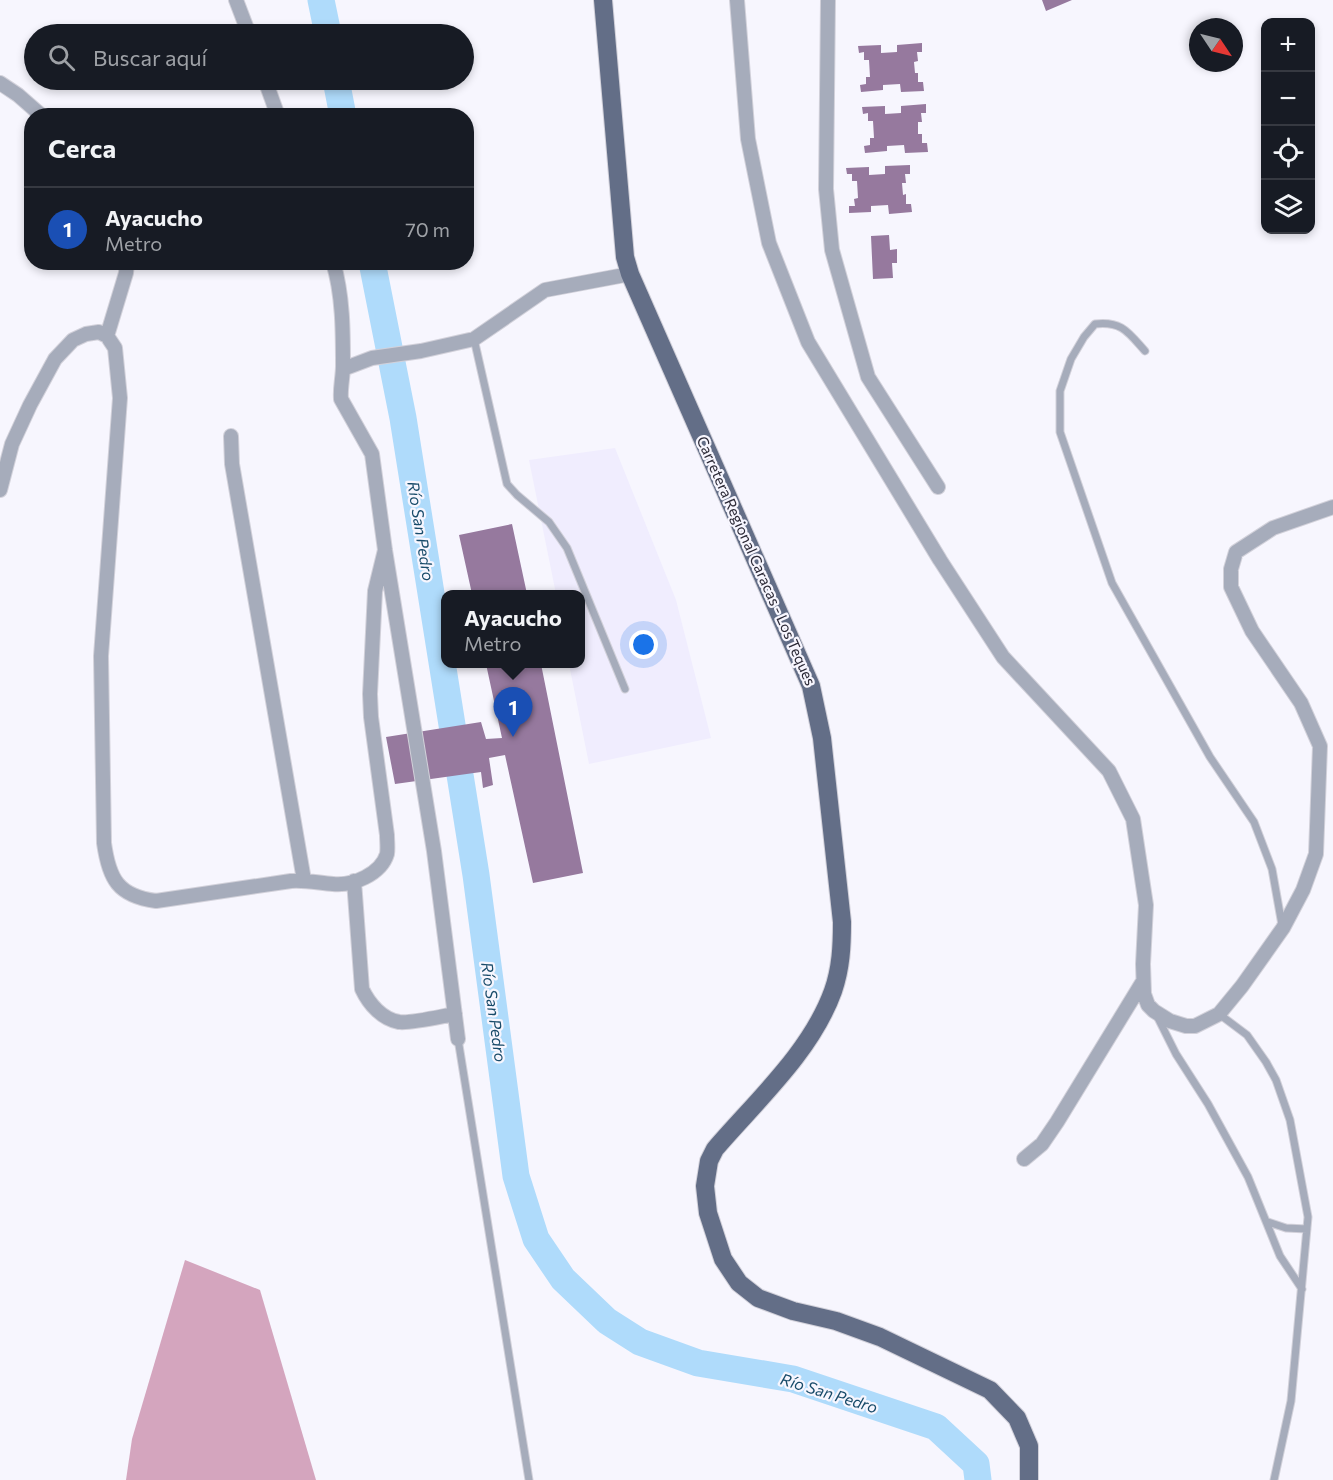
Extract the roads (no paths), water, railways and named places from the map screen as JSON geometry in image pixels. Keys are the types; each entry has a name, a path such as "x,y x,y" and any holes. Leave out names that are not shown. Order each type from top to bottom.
{"main road":[{"name":"Carretera Regional Caracas - Los Teques","path":"603,0 625,257 630,274 811,686 822,738 842,922 842,953 834,990 814,1031 789,1065 715,1149 709,1161 705,1186 708,1214 723,1258 739,1282 758,1298 793,1311 836,1321 880,1337 990,1390 1017,1418 1029,1446 1029,1480"}],"street":[{"path":"236,0 245,24"},
{"path":"737,0 748,139 770,243 808,342 940,560 1003,657 1109,771 1133,819 1146,905 1142,983 1148,1005 1170,1021 1186,1026 1195,1026 1219,1014 1242,986 1283,928 1303,890 1316,854 1320,746 1301,703 1252,631 1231,587 1231,568 1236,552 1273,528 1333,507"},
{"path":"828,0 826,189 832,250 868,377 938,487"},
{"path":"0,83 33,108"},
{"path":"269,90 275,108"},
{"path":"107,336 126,270"},
{"path":"334,270 342,319 344,369 340,390 341,399 372,454 385,550 434,851 458,1039"},
{"path":"344,369 372,358 421,351 474,339 544,290 630,274"},
{"path":"0,490 12,444 55,359 73,340 86,334 99,332 107,336 115,348 120,398 101,656 104,843 107,863 113,879 125,892 139,899 156,901 304,880 335,884 354,881 371,874 381,866 387,853 387,835 370,717 370,693 375,591 385,550"},
{"path":"231,436 232,464 304,880"},
{"path":"354,881 362,989 367,1000 380,1014 400,1023 455,1014"},
{"path":"1024,1160 1042,1144 1057,1122 1142,983"}],"lane":[{"path":"1145,351 1120,326 1107,323 1095,324 1071,359 1060,391 1060,432 1112,583 1210,757 1254,822 1272,869 1283,928"},
{"path":"474,339 507,484 549,522 567,548 584,590"},
{"path":"585,591 625,688"},
{"path":"1154,1011 1176,1054 1208,1104 1248,1177 1280,1256 1302,1289"},
{"path":"1219,1014 1247,1035 1276,1080 1284,1100 1308,1216 1291,1401 1274,1480"},
{"path":"458,1039 529,1480"},
{"path":"1268,1222 1286,1228 1307,1229"}],"waterway":[{"name":"Río San Pedro","path":"321,0 326,24"},
{"name":"Río San Pedro","path":"338,90 341,108"},
{"name":"Río San Pedro","path":"374,270 403,418 441,656"},
{"name":"Río San Pedro","path":"443,668 476,875 516,1176 536,1239 563,1279 607,1321 640,1342 698,1363 793,1379 936,1427 976,1464 978,1480"}],"place":[{"name":"Ayacucho","path":"513,737"}]}
